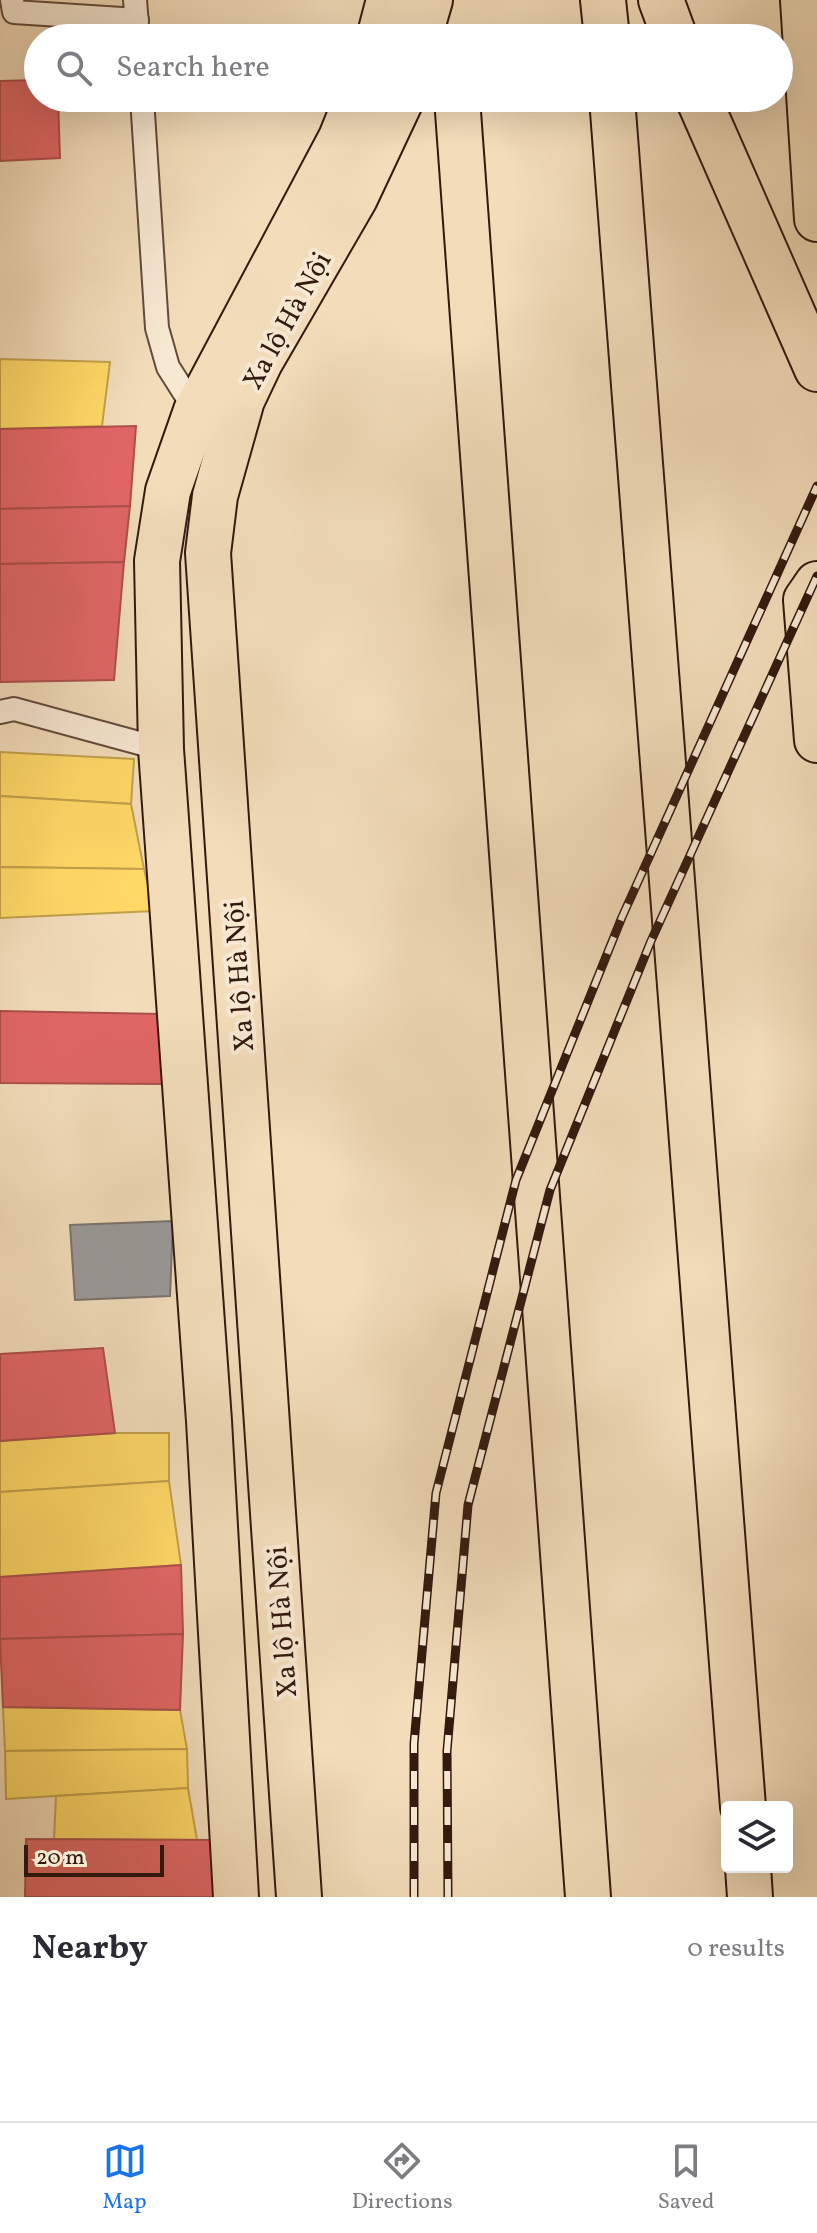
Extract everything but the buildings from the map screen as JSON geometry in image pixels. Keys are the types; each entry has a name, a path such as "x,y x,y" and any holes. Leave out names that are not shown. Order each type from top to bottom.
{"highway":[{"path":"383,24 389,0"},
{"path":"423,24 430,0"},
{"path":"449,0 451,24"},
{"path":"603,0 606,24"},
{"path":"661,0 670,24"},
{"path":"803,0 814,113 817,219"},
{"name":"Xa lộ Hà Nội","path":"299,1897 208,553 215,496 214,421 351,112"},
{"name":"Xa lộ Hà Nội","path":"236,1897 209,1421 161,749 156,591 159,535 168,491 214,421 260,362 355,198 395,112"},
{"path":"458,112 588,1897"},
{"path":"613,112 743,1801"},
{"path":"704,112 817,369"},
{"path":"817,584 806,600 817,740"},
{"path":"209,1421 268,1422"},
{"path":"748,1873 750,1897"}],"lane":[{"path":"12,0 14,12 137,19"},
{"path":"143,112 157,328 168,367 214,421"},
{"path":"0,712 14,709 161,749"}],"railway":[{"path":"414,1897 414,1744 436,1493 516,1180 622,917 817,486"},
{"path":"448,1897 447,1751 468,1505 550,1190 651,941 817,576"}]}
